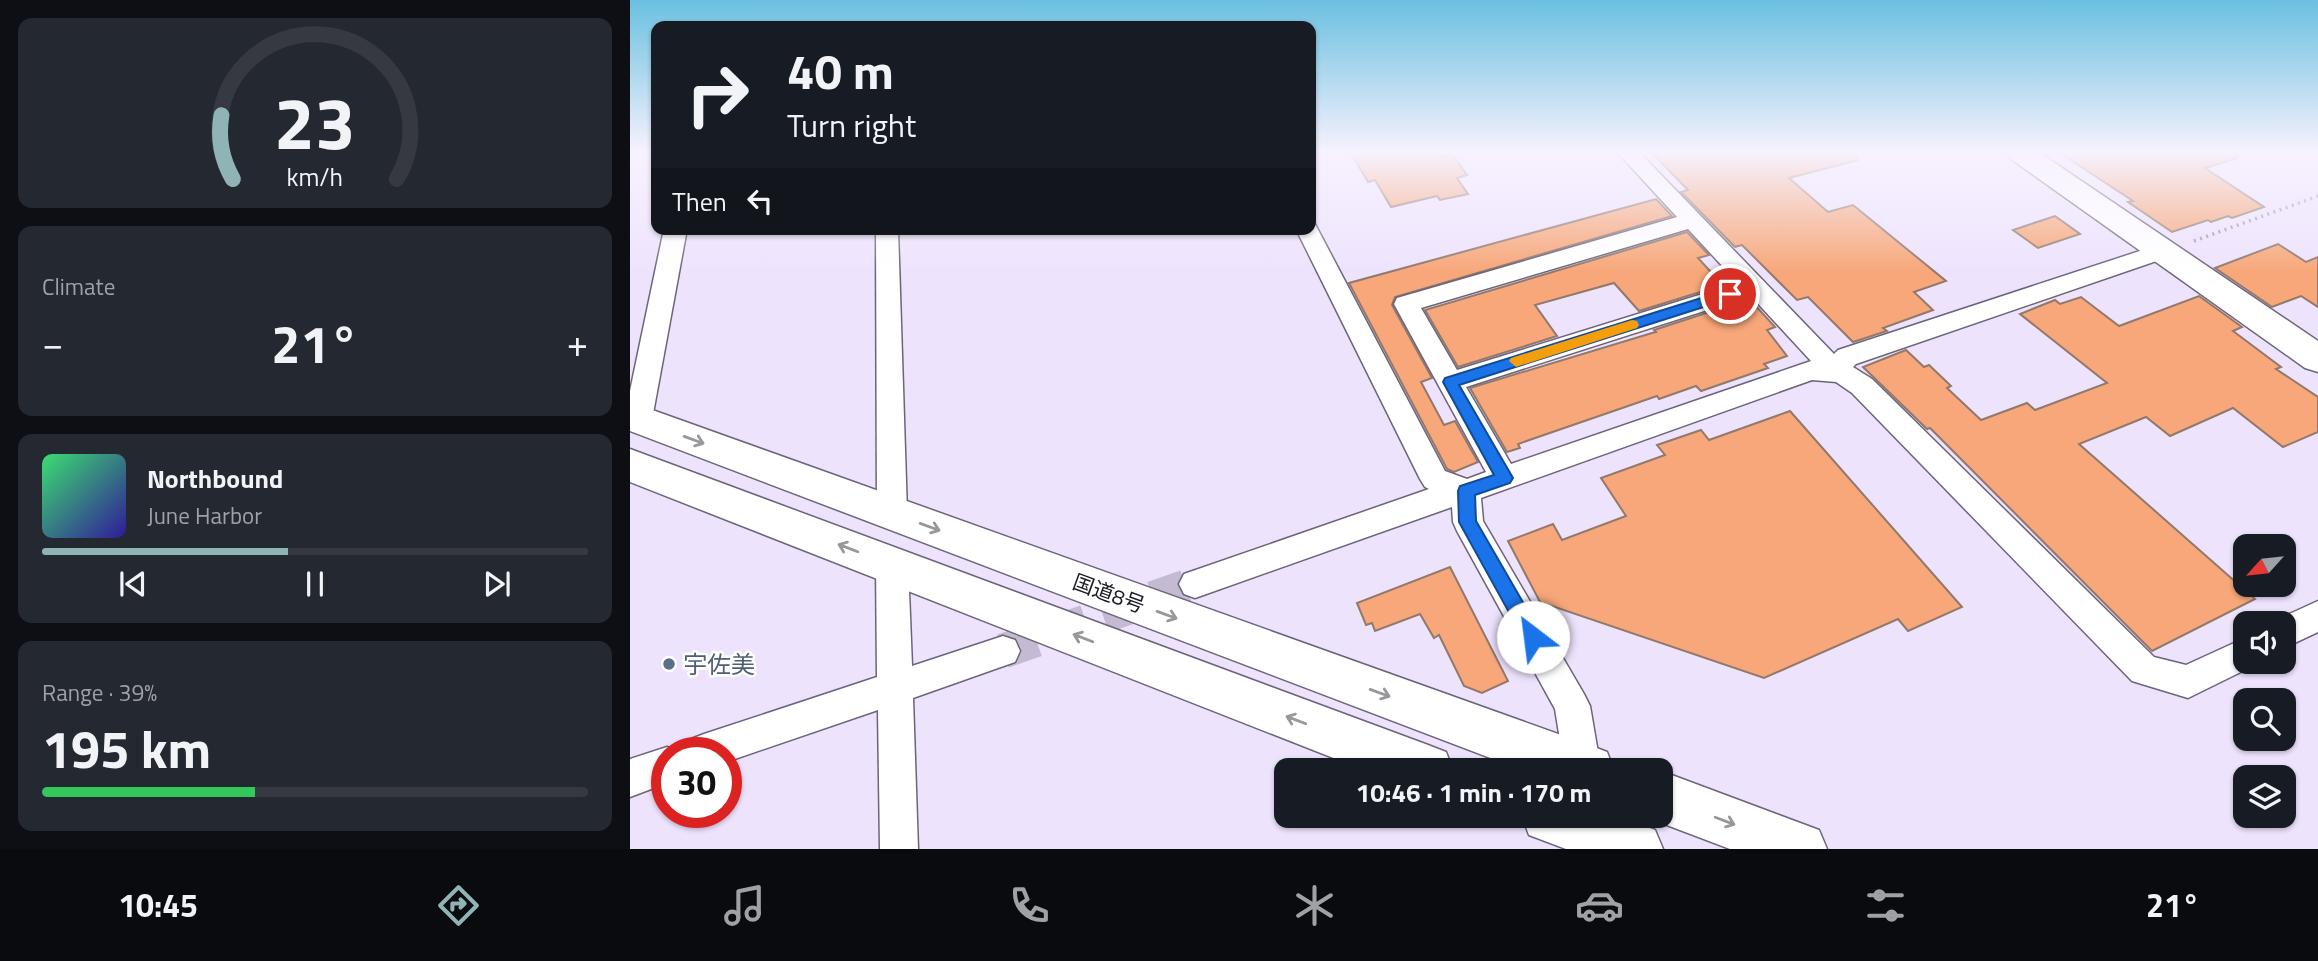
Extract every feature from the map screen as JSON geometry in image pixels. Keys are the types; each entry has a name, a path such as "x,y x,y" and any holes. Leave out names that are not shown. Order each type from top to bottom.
{"main road":[{"path":"2078,193 2318,359"},
{"name":"国道8号","path":"634,417 1556,758"},
{"path":"630,465 1397,758"},
{"path":"1673,801 1800,849"},
{"path":"1580,828 1636,849"}],"street":[{"path":"1666,193 1818,351 1833,372"},
{"path":"1504,478 1406,304 1693,220"},
{"path":"634,417 675,235"},
{"path":"887,235 892,513"},
{"path":"1310,235 1435,479 1466,491"},
{"path":"1833,372 1847,357 2163,251"},
{"path":"1450,382 1755,286"},
{"path":"1195,584 1811,370 1842,373 1862,386 2144,670 2188,682 2233,659"},
{"path":"1466,491 1468,522 1572,706 1584,758"},
{"path":"892,565 899,849"},
{"path":"2296,627 2318,616"},
{"path":"742,739 1003,651"},
{"path":"630,778 651,771"}],"path":[{"path":"2163,251 2318,196"}],"building":[{"path":"1382,193 1468,194 1440,200 1437,196 1391,207"},
{"path":"1682,193 1806,193 1828,212 1853,205 1946,281 1914,292 1933,310 1883,328 1887,331 1853,342 1808,297 1797,300 1742,245 1735,247"},
{"path":"2120,193 2242,193 2264,207 2232,218 2228,216 2211,222 2208,220 2172,232 2128,202 2133,201"},
{"path":"1656,199 1672,216 1395,297 1392,305 1432,378 1421,382 1444,425 1455,421 1478,462 1454,472 1447,469 1349,283"},
{"path":"2055,216 2080,234 2038,248 2013,230"},
{"path":"1687,232 1709,255 1698,258 1723,285 1639,311 1614,283 1535,305 1557,336 1458,367 1425,310"},
{"path":"2278,244 2306,262 2318,257 2318,307 2301,296 2272,307 2215,268"},
{"path":"2199,296 2242,327 2233,331 2281,367 2276,369 2318,397 2318,432 2283,447 2233,408 2170,436 2146,417 2079,444 2233,580 2233,597 2255,599 2152,651 1930,428 1927,429 1863,367 1906,350 1924,367 1929,365 1951,386 1947,388 1981,420 2027,403 2035,410 2107,383 2020,314 2055,300 2060,304 2081,297 2119,326"},
{"path":"1740,302 1743,306 1753,303 1775,327 1767,330 1787,356 1764,364 1768,368 1701,391 1696,386 1659,399 1657,396 1518,444 1520,448 1507,452 1470,388 1656,332 1654,330"},
{"path":"1790,411 1962,607 1908,631 1898,619 1764,678 1540,602 1508,541 1553,524 1562,540 1626,516 1601,478 1665,455 1657,445 1701,430 1709,440"},
{"path":"1450,567 1508,681 1482,693 1464,686 1439,635 1434,638 1420,614 1375,631 1372,623 1366,625 1357,603"}],"tunnel":[{"path":"1003,651 1195,584"}],"slow traffic":[{"path":"1516,361 1632,325"}],"place":[{"name":"宇佐美","path":"669,664"}],"route":[{"path":"1533,637 1468,522 1466,491 1504,478 1450,382 1730,294"}]}
